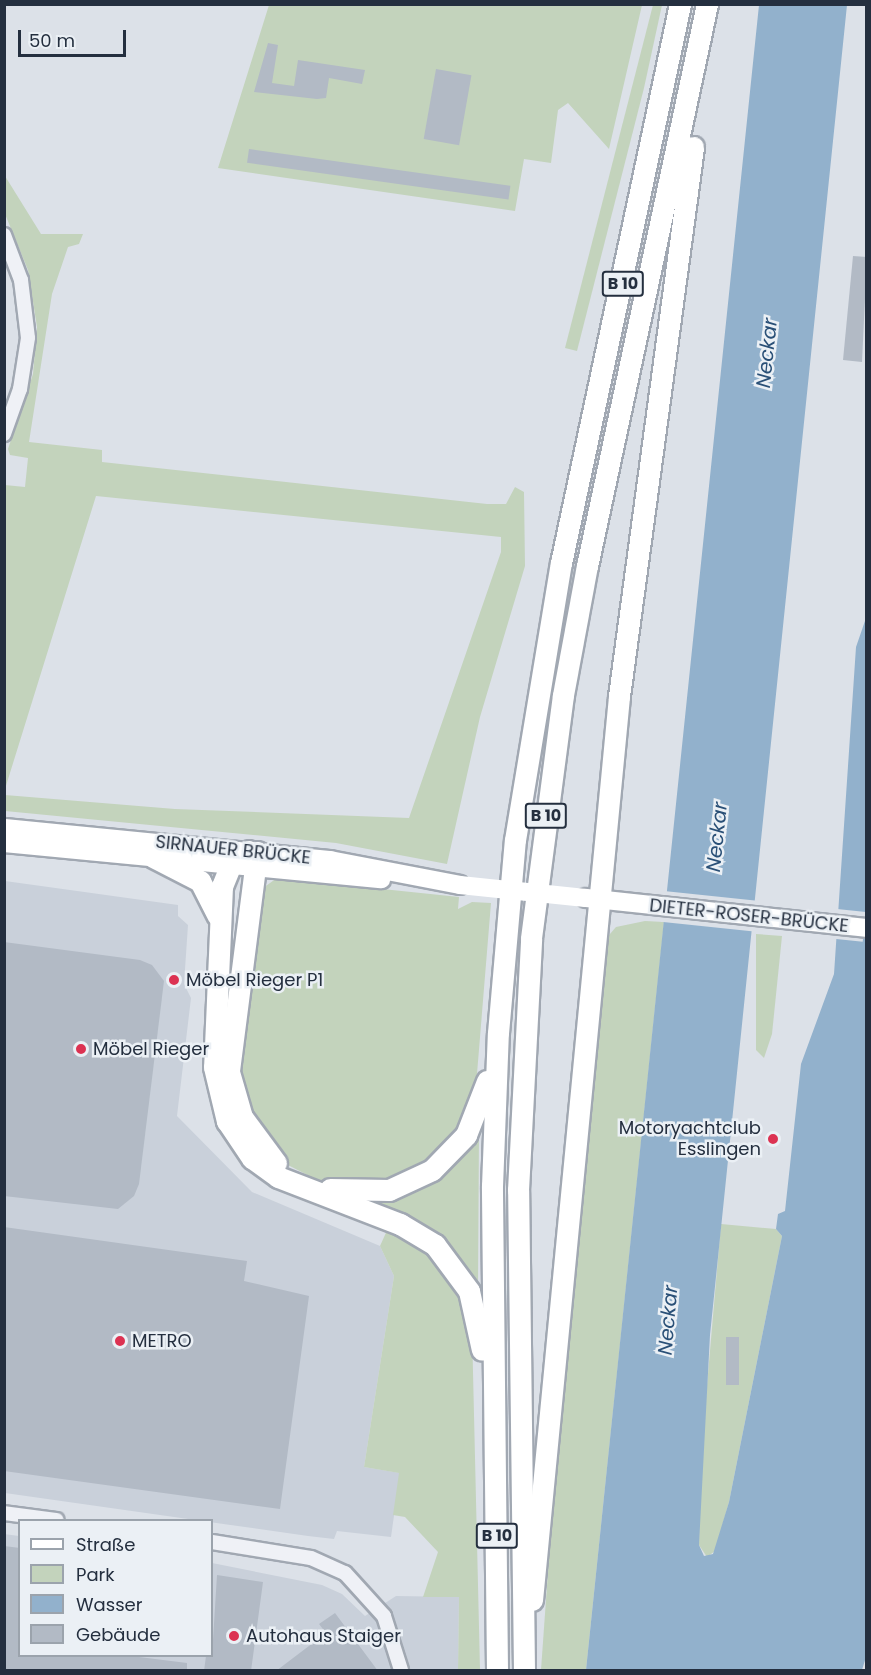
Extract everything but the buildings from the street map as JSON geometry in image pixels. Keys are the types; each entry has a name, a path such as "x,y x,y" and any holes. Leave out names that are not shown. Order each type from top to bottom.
{"highway":[{"name":"B 10","path":"497,1671 494,1401 498,1033 515,840 536,698 680,4"},
{"name":"B 10","path":"524,1671 518,1190 531,938 563,695 587,567 706,7"},
{"path":"524,1642 540,1557 591,899 647,463 700,109 706,7"},
{"path":"494,1401 474,1304 445,1254 400,1224 284,1180 252,1158 235,1136 220,1102 214,1067 222,886 231,864 254,856 242,935 229,1072 242,1117 279,1166 322,1188 357,1193 389,1190 419,1179 466,1135 483,1096 498,1033"},
{"path":"153,857 200,881 221,926"}],"main road":[{"name":"SIRNAUER BRÜCKE","path":"4,828 254,856 366,864 460,885 632,903"},
{"name":"SIRNAUER BRÜCKE","path":"4,843 231,864"},
{"name":"DIETER-ROSER-BRÜCKE","path":"632,903 867,928"}],"street":[{"path":"4,235 21,280 28,338 20,389 4,434"},
{"path":"4,1513 44,1519"},
{"path":"213,1542 311,1558 345,1573 384,1616 400,1671"}],"shaded area":[{"path":"5,881 178,905 178,916 188,925 184,984 191,998 177,1116 252,1192 380,1246 394,1276 364,1467 400,1473 391,1537 337,1531 334,1539 213,1523 213,1519 188,1519 5,1493"},
{"path":"4,1534 18,1536 18,1657 213,1657 213,1563 322,1585 342,1594 365,1616 396,1596 459,1597 458,1670 5,1670"}],"green space":[{"path":"269,5 642,5 609,149 568,103 558,110 551,163 524,159 515,211 218,168"},
{"path":"653,5 662,5 644,88 577,351 565,348"},
{"path":"5,176 41,234 83,234 79,244 68,247 52,294 29,442 102,450 102,462 487,504 506,504 515,487 524,492 525,566 480,717 447,864 336,843 5,811 5,795 175,809 409,818 501,552 501,537 96,496 5,789 5,485 25,487 28,458 10,455 8,449 33,374 37,327 28,270 5,214"},
{"path":"277,878 459,897 458,909 472,902 491,903 476,1086 451,1144 401,1180 321,1182 286,1164 258,1134 238,1072 263,888"},
{"path":"645,921 664,922 586,1670 541,1670 566,1319 603,942 616,927"},
{"path":"756,934 782,936 772,1034 764,1058 756,1050"},
{"path":"478,1131 478,1289 356,1199 372,1199"},
{"path":"721,1224 776,1229 782,1236 729,1502 715,1551 707,1557 699,1545 700,1466"},
{"path":"389,1226 418,1242 454,1278 472,1329 480,1670 458,1670 459,1597 423,1597 438,1552 405,1517 393,1515 399,1473 364,1467 394,1276 380,1246"}],"water":[{"name":"Neckar","path":"759,5 847,5 710,1335 699,1545 704,1556 713,1554 729,1502 782,1236 776,1229 778,1214 785,1211 801,1064 834,974 856,647 866,618 866,1657 862,1670 586,1670"}],"pier":[{"path":"664,891 759,901 756,932 661,922"},
{"path":"837,909 866,912 863,942 834,939"}],"place":[{"name":"Möbel Rieger P1","path":"174,980"},
{"name":"Möbel Rieger","path":"81,1049"},
{"name":"Motoryachtclub Esslingen","path":"773,1139"},
{"name":"METRO","path":"120,1341"},
{"name":"Autohaus Staiger","path":"234,1636"}]}
